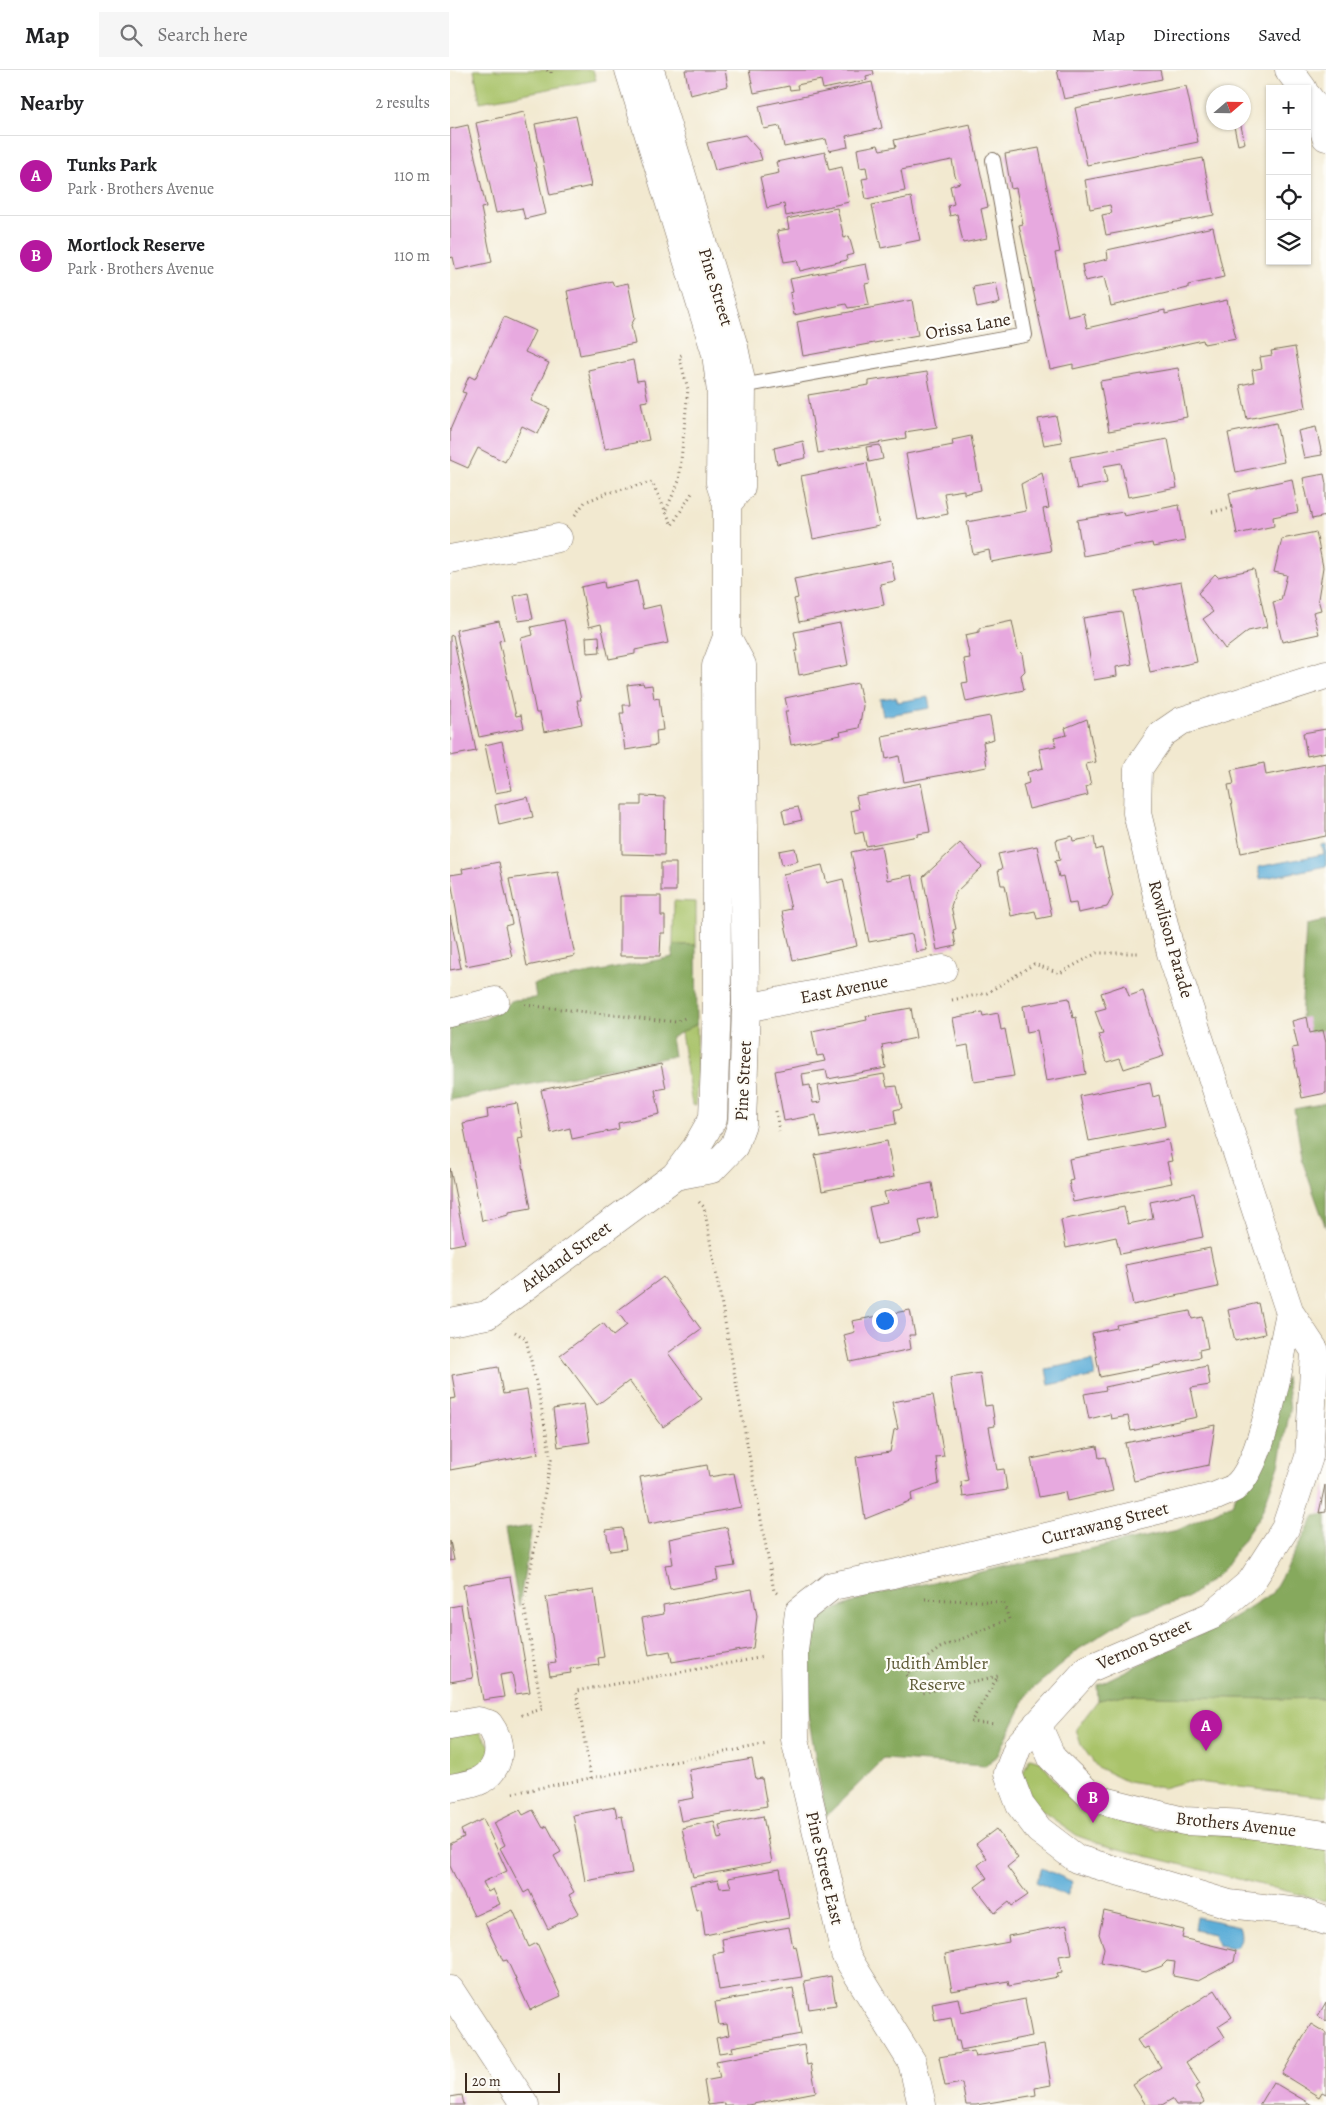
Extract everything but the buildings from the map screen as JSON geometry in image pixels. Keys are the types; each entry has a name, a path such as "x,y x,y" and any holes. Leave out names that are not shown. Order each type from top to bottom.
{"street":[{"name":"Pine Street","path":"629,70 716,354 721,392 720,483 726,504 727,637 716,666 717,1002 713,1118 696,1148 676,1176"},
{"name":"Pine Street","path":"650,70 734,347 742,386 741,487 726,504"},
{"path":"1289,70 1299,85"},
{"path":"1311,101 1318,110 1326,137"},
{"path":"450,559 558,538"},
{"name":"Pine Street","path":"676,1176 712,1169 734,1146 742,1124 746,1008 742,665 727,637"},
{"name":"Rowlison Parade","path":"1290,1312 1171,953 1137,813 1138,770 1162,734 1182,720 1326,675"},
{"name":"East Avenue","path":"746,1008 943,969"},
{"path":"450,1013 495,1001"},
{"name":"Arkland Street","path":"450,1322 487,1315 676,1176"},
{"name":"Currawang Street","path":"799,1612 832,1586 893,1574 1216,1496 1235,1488 1251,1467 1276,1390 1282,1343 1290,1312"},
{"name":"Vernon Street","path":"1290,1312 1314,1351 1309,1457 1284,1529 1251,1582 1211,1616 1088,1669 1018,1746 1008,1773 1020,1805 1039,1830 1077,1859 1229,1904 1300,1912 1326,1921"},
{"name":"Pine Street East","path":"799,1612 794,1651 795,1739 845,1954 912,2062 922,2105"},
{"path":"450,1726 478,1721 490,1724 498,1741 499,1754 498,1762 492,1772 480,1781 450,1788"},
{"name":"Brothers Avenue","path":"1036,1724 1052,1758 1093,1798 1184,1821 1247,1824 1326,1835"},
{"path":"450,1990 526,2101"}],"lane":[{"name":"Orissa Lane","path":"742,386 1025,335 993,160"}],"path":[{"path":"547,70 551,74 551,70"},
{"path":"666,511 680,481 688,389 679,356"},
{"path":"558,538 585,502 607,493 652,482 672,525 695,489 726,504"},
{"path":"1212,512 1232,508"},
{"path":"946,1001 987,993 1034,964 1060,973 1097,953 1171,953"},
{"path":"495,1001 676,1022 717,1002"},
{"path":"776,1111 779,1132"},
{"path":"676,1176 704,1207 774,1591 799,1612"},
{"path":"487,1315 526,1339 551,1459 524,1605 542,1709 490,1724"},
{"path":"893,1574 921,1599 1003,1602 1009,1619 940,1648 906,1674 922,1693 998,1676 971,1722"},
{"path":"591,1778 576,1691 794,1651"},
{"path":"511,1793 795,1739"}],"green space":[{"path":"474,70 593,70 596,80 480,102"},
{"path":"674,901 696,902 696,945 673,945"},
{"path":"1326,921 1326,1037 1300,1041 1306,925"},
{"path":"673,945 696,945 697,1024 671,1038 674,1056 450,1100 450,1024 485,1019 513,1000 536,998 534,984 673,957"},
{"path":"697,1024 698,1078 696,1106 692,1105 681,1032"},
{"path":"1326,1103 1326,1228 1303,1163 1294,1109"},
{"name":"Judith Ambler Reserve","path":"1286,1377 1290,1410 1279,1465 1261,1514 1221,1572 1186,1599 1133,1615 1079,1649 1028,1693 998,1755 985,1766 884,1759 826,1816 803,1687 808,1639 823,1615 868,1596 1178,1530 1232,1504"},
{"path":"1326,1514 1326,1698 1272,1699 1124,1695 1098,1700 1097,1685 1226,1622 1272,1593 1315,1516"},
{"path":"532,1526 519,1606 505,1530"},
{"path":"1124,1695 1272,1699 1326,1698 1326,1797 1188,1781 1163,1788 1128,1782 1097,1767 1081,1745 1076,1729 1098,1700"},
{"path":"474,1724 497,1755 450,1783 450,1730"},
{"path":"1030,1758 1040,1761 1064,1792 1096,1816 1160,1830 1217,1834 1326,1848 1326,1901 1103,1845 1078,1836 1035,1806 1022,1775"}],"water":[{"path":"896,697 898,702 928,697 930,708 883,716 880,699"},
{"path":"1326,845 1326,866 1260,879 1258,867 1324,854 1322,846"},
{"path":"1092,1360 1095,1376 1049,1385 1046,1369"},
{"path":"1042,1868 1073,1882 1067,1896 1036,1882"},
{"path":"1197,1917 1239,1926 1241,1935 1239,1944 1235,1948 1218,1945 1214,1934 1195,1930"}],"place":[{"name":"Tunks Park","path":"1206,1751"},
{"name":"Mortlock Reserve","path":"1093,1823"}]}
